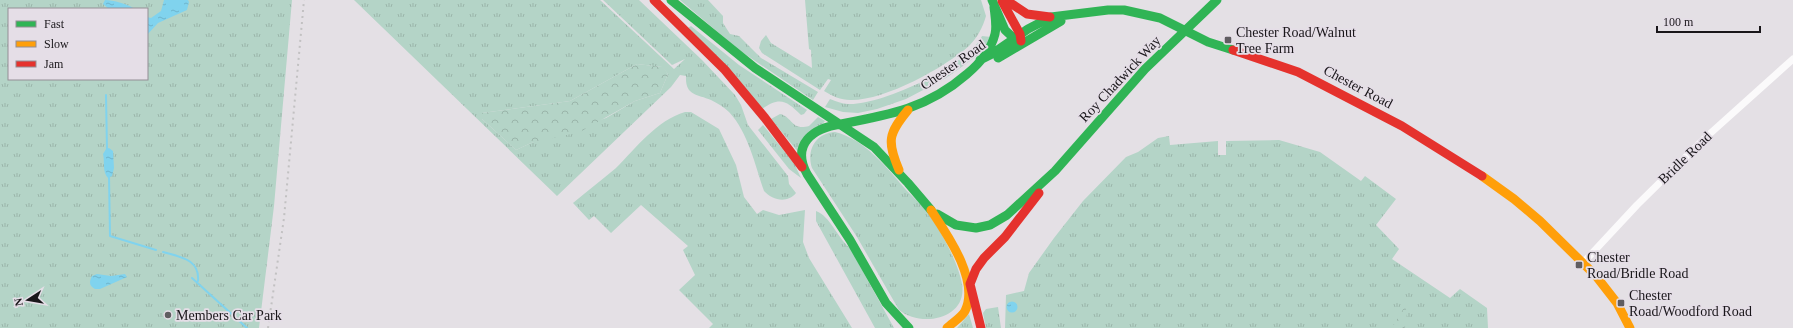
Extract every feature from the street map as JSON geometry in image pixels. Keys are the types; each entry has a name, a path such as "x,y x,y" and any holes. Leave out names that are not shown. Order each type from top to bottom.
{"main road":[{"path":"654,0 725,70 765,118 802,167 834,214 901,328"},
{"path":"671,0 739,57 874,147 901,174 931,209 957,252 970,284 981,328"},
{"path":"1002,0 1020,34 1021,44"},
{"path":"1006,0 1027,14 1051,17"},
{"name":"Roy Chadwick Way","path":"931,209 951,223 976,230 991,225 1004,217 1046,181 1146,68 1217,0"},
{"path":"993,4 1012,40 1021,44"},
{"path":"980,60 989,48 994,36 993,4"},
{"name":"Chester Road","path":"802,167 802,148 810,136 824,128 908,110 948,89 973,70 980,60 1020,34 1051,17 1108,10 1124,10 1160,18 1208,42 1298,72 1402,126 1463,163 1508,195 1540,221 1583,263 1608,290 1627,325"},
{"path":"973,70 990,63 1070,15"},
{"name":"Chester Road","path":"901,174 892,154 890,137 893,128 908,110"},
{"name":"Roy Chadwick Way","path":"976,309 977,287 980,277 1005,237 1036,198 1046,181"},
{"name":"Roy Chadwick Way","path":"947,328 958,320 964,313 970,284 976,269 984,258 1005,237"},
{"path":"894,314 909,328"}],"street":[{"name":"Bridle Road","path":"1583,263 1637,205 1704,139 1793,59"}],"green space":[{"path":"0,0 292,0 274,206 259,328 0,328"},
{"path":"354,0 600,0 674,69 685,59 672,65 603,0 639,0 702,60 735,95 741,105 748,125 788,176 789,184 796,193 788,199 780,200 771,197 764,191 750,149 736,120 720,105 690,91 686,83 686,76 680,75 671,87 557,196","holes":["637,64 662,67 668,74 660,93 635,101 606,118 531,143 516,150 482,119 482,113 570,101"]},
{"path":"680,0 708,0 723,16 723,23 730,34 739,36 761,58 818,92 813,100 739,50"},
{"path":"805,0 981,0 986,16 972,43 945,64 913,82 896,89 864,99 847,100 830,95 824,91 831,80 828,79 820,90 762,53 759,48 761,41 766,35 771,43 812,68"},
{"path":"691,26 739,65 807,110 804,114 801,115 792,106 779,101 774,102 762,109 688,28"},
{"path":"982,36 991,37 983,51 946,78 906,99 877,109 858,113 843,112 825,107 830,99 846,104 862,103 901,91 922,82 960,59 974,47"},
{"path":"637,64 663,67 668,74 660,93 635,101 580,132 531,143 516,150 482,119 482,113 570,101"},
{"path":"685,112 691,112 719,129 736,165 744,197 757,214 763,210 779,215 805,210 803,242 809,258 852,328 709,328 713,324 679,290 695,275 683,250 688,246 641,205 611,233 594,216 589,220 573,203 616,168 656,128 665,121"},
{"path":"780,114 799,127 809,126 818,117 825,121 799,153 771,119"},
{"path":"763,125 794,163 801,178 789,169 758,130"},
{"path":"835,132 856,141 875,156 923,207 933,220 953,257 962,284 962,296 958,305 951,312 941,317 930,319 908,315 899,310 857,237 812,168 810,155 814,144 818,139 828,133"},
{"path":"1169,136 1170,145 1218,141 1218,155 1226,155 1226,141 1279,140 1320,152 1361,181 1365,176 1396,199 1376,225 1399,249 1392,259 1450,298 1460,289 1487,308 1488,328 1005,328 1006,295 1024,291 1029,273 1083,201 1126,157 1138,152 1158,138"},
{"path":"816,211 830,222 850,248 894,328 875,328 816,221"},
{"path":"1405,306 1407,313 1405,328 1392,328"},
{"path":"998,307 1001,328 986,328 983,313 986,309"},
{"path":"969,314 973,328 957,328"}],"water":[{"path":"105,0 128,5 133,8 108,8 103,4"},
{"path":"164,0 188,0 189,2 187,10 158,23 148,34 148,17 151,18 161,11"},
{"path":"109,148 113,151 114,168 112,176 108,178 104,170 103,154 106,149"},
{"path":"97,274 111,276 125,274 127,277 100,289 95,289 92,287 90,282 92,276"},
{"path":"1012,301 1016,303 1018,307 1016,311 1012,313 1008,311 1006,307 1008,303"}],"waterway":[{"path":"106,95 107,150"},
{"path":"109,176 110,236 156,250"},
{"path":"163,252 188,260 192,263 196,268 198,281"},
{"path":"192,278 247,328"}],"railway":[{"path":"268,328 284,218 304,0"}],"traffic: fast":[{"path":"671,0 755,68 874,147 931,210"},
{"path":"992,0 1005,30 1019,43"},
{"path":"937,214 956,225 976,228 990,225 1007,215 1055,171 1145,69 1217,0"},
{"path":"841,124 876,117 908,108 938,95 952,86 976,66 991,46 996,31 994,7"},
{"path":"980,60 992,54 1028,29 1051,17 1108,10 1124,10 1160,18 1208,42 1233,50"},
{"path":"998,58 1061,21"},
{"path":"841,124 822,129 808,139 803,146 803,163 807,174 850,240 886,303 909,328"}],"traffic: slow":[{"path":"899,170 891,145 892,138 896,125 908,110"},
{"path":"1482,176 1514,199 1540,221 1596,276 1617,303 1630,328"},
{"path":"931,210 960,258 968,286 969,299 965,311 947,328"}],"traffic: jam":[{"path":"654,0 725,70 765,118 802,167"},
{"path":"1006,0 1027,14 1050,17"},
{"path":"1002,1 1020,34 1021,41"},
{"path":"1233,50 1298,72 1402,126 1482,176"},
{"path":"981,328 970,284 976,269 984,258 1005,237 1039,193"}],"place":[{"name":"Chester Road/Walnut Tree Farm","path":"1228,40"},
{"name":"Chester Road/Bridle Road","path":"1579,265"},
{"name":"Chester Road/Woodford Road","path":"1621,303"},
{"name":"Members Car Park","path":"168,315"}]}
